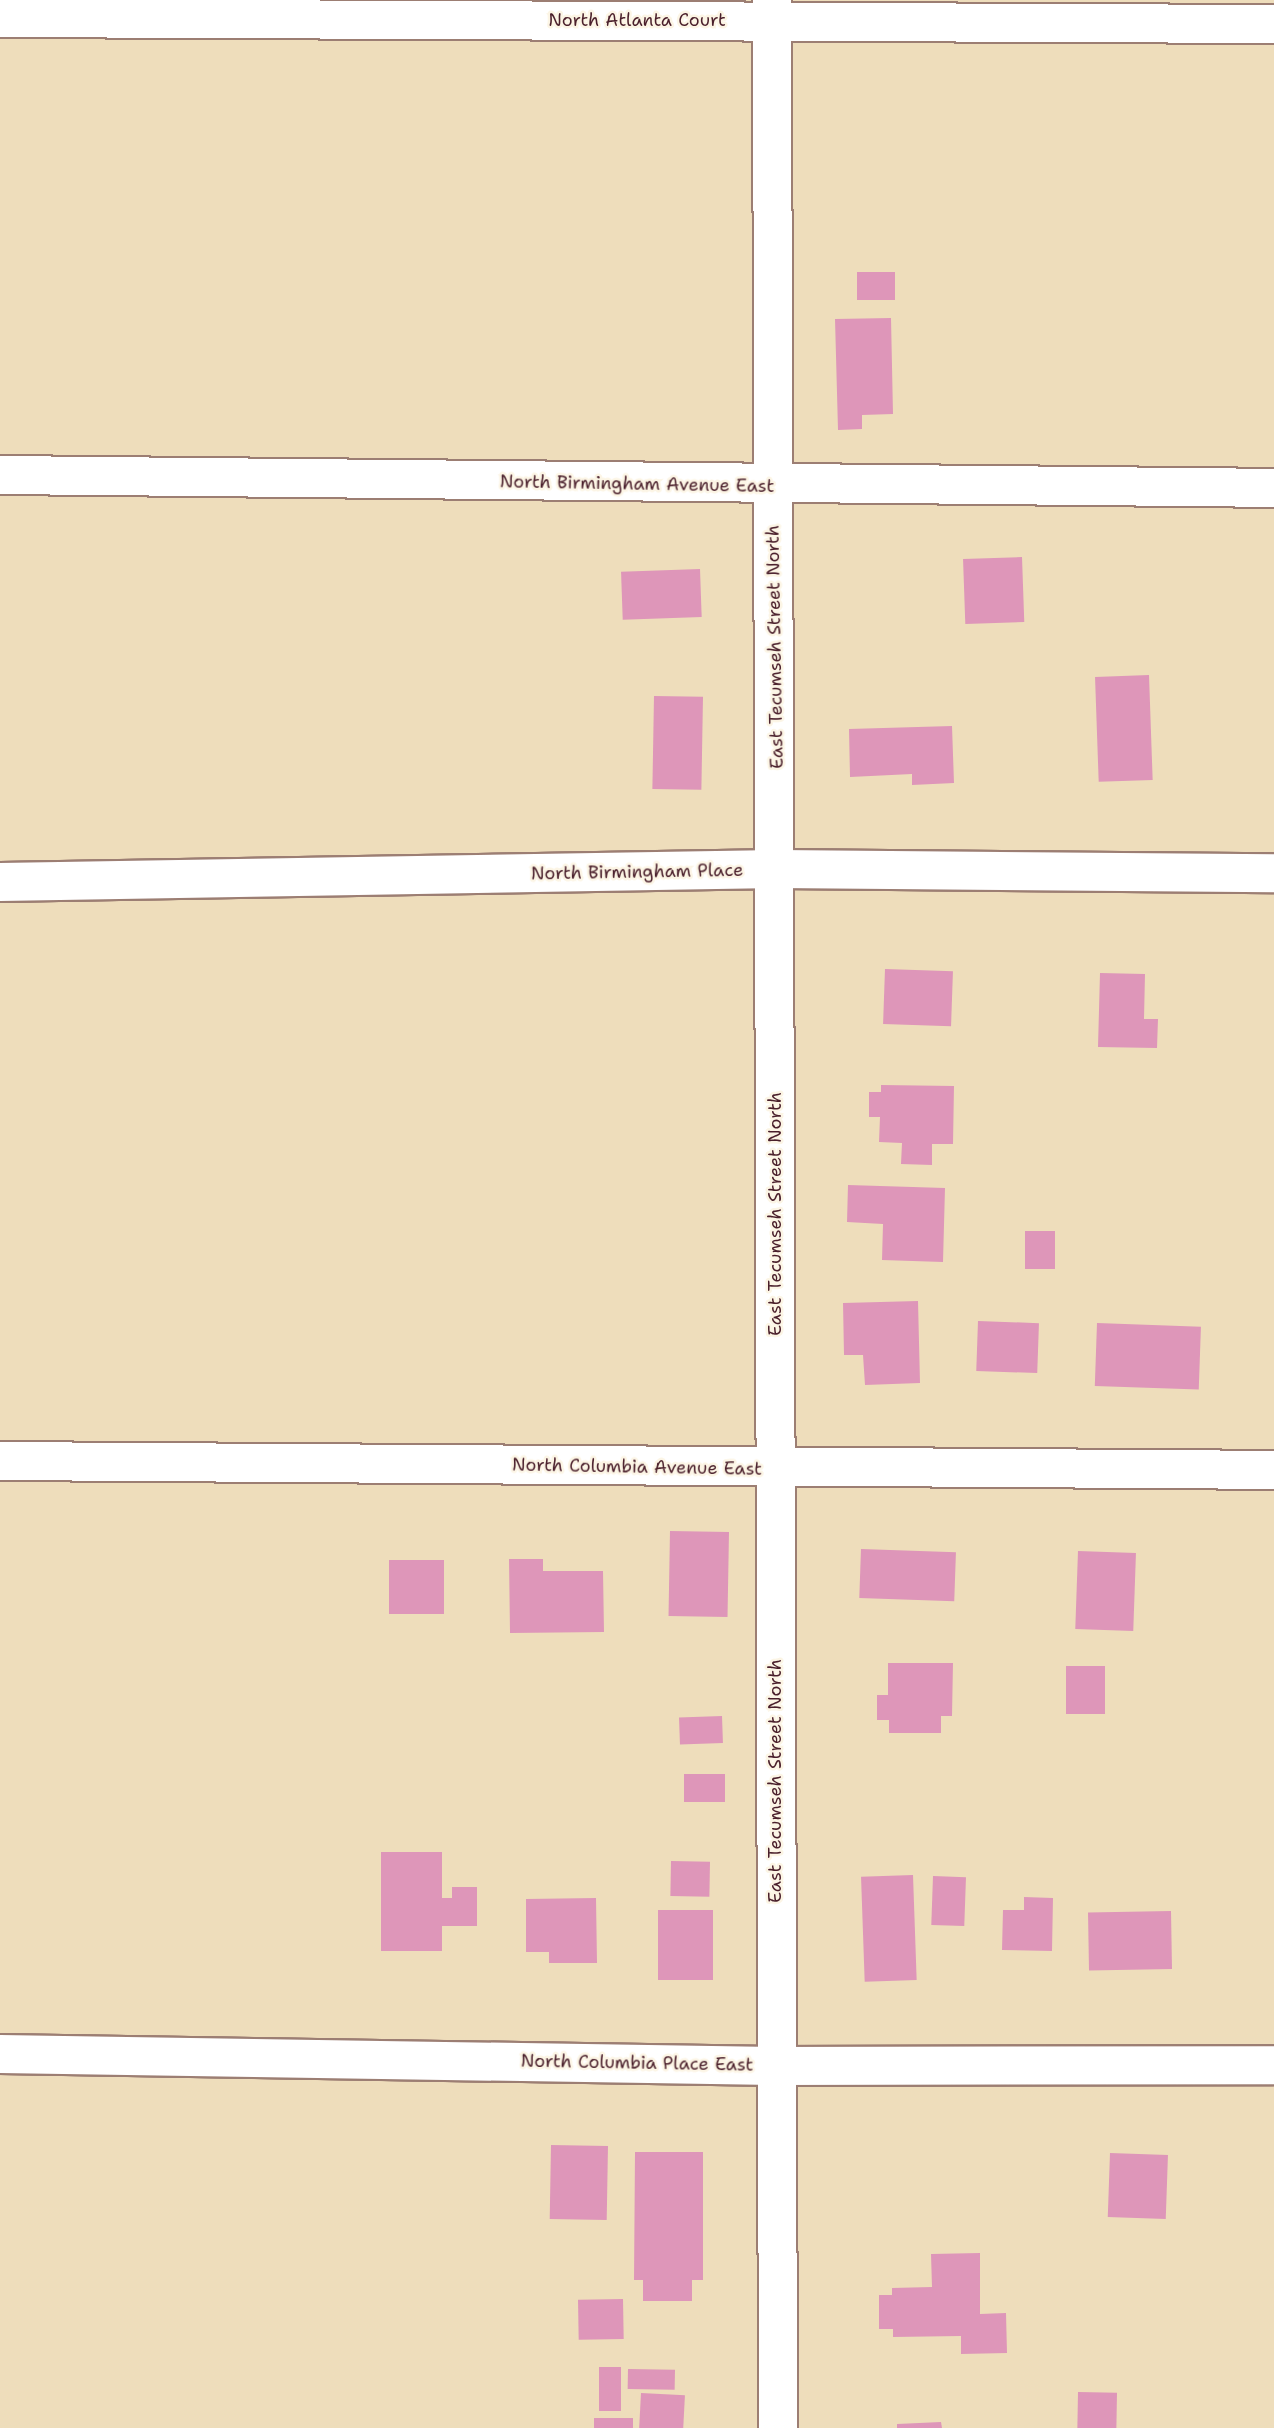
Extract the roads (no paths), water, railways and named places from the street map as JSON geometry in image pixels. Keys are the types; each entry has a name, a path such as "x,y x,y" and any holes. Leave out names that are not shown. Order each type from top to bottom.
{"street":[{"name":"North Atlanta Court","path":"0,18 772,10 1274,23"},
{"name":"East Tecumseh Street North","path":"772,10 777,869 774,1468 778,2428"},
{"name":"North Birmingham Avenue East","path":"0,475 773,486 1274,488"},
{"name":"North Birmingham Place","path":"0,882 777,869 1274,873"},
{"name":"North Columbia Avenue East","path":"0,1461 1274,1470"},
{"name":"North Columbia Place East","path":"0,2053 775,2066 1274,2065"}]}
